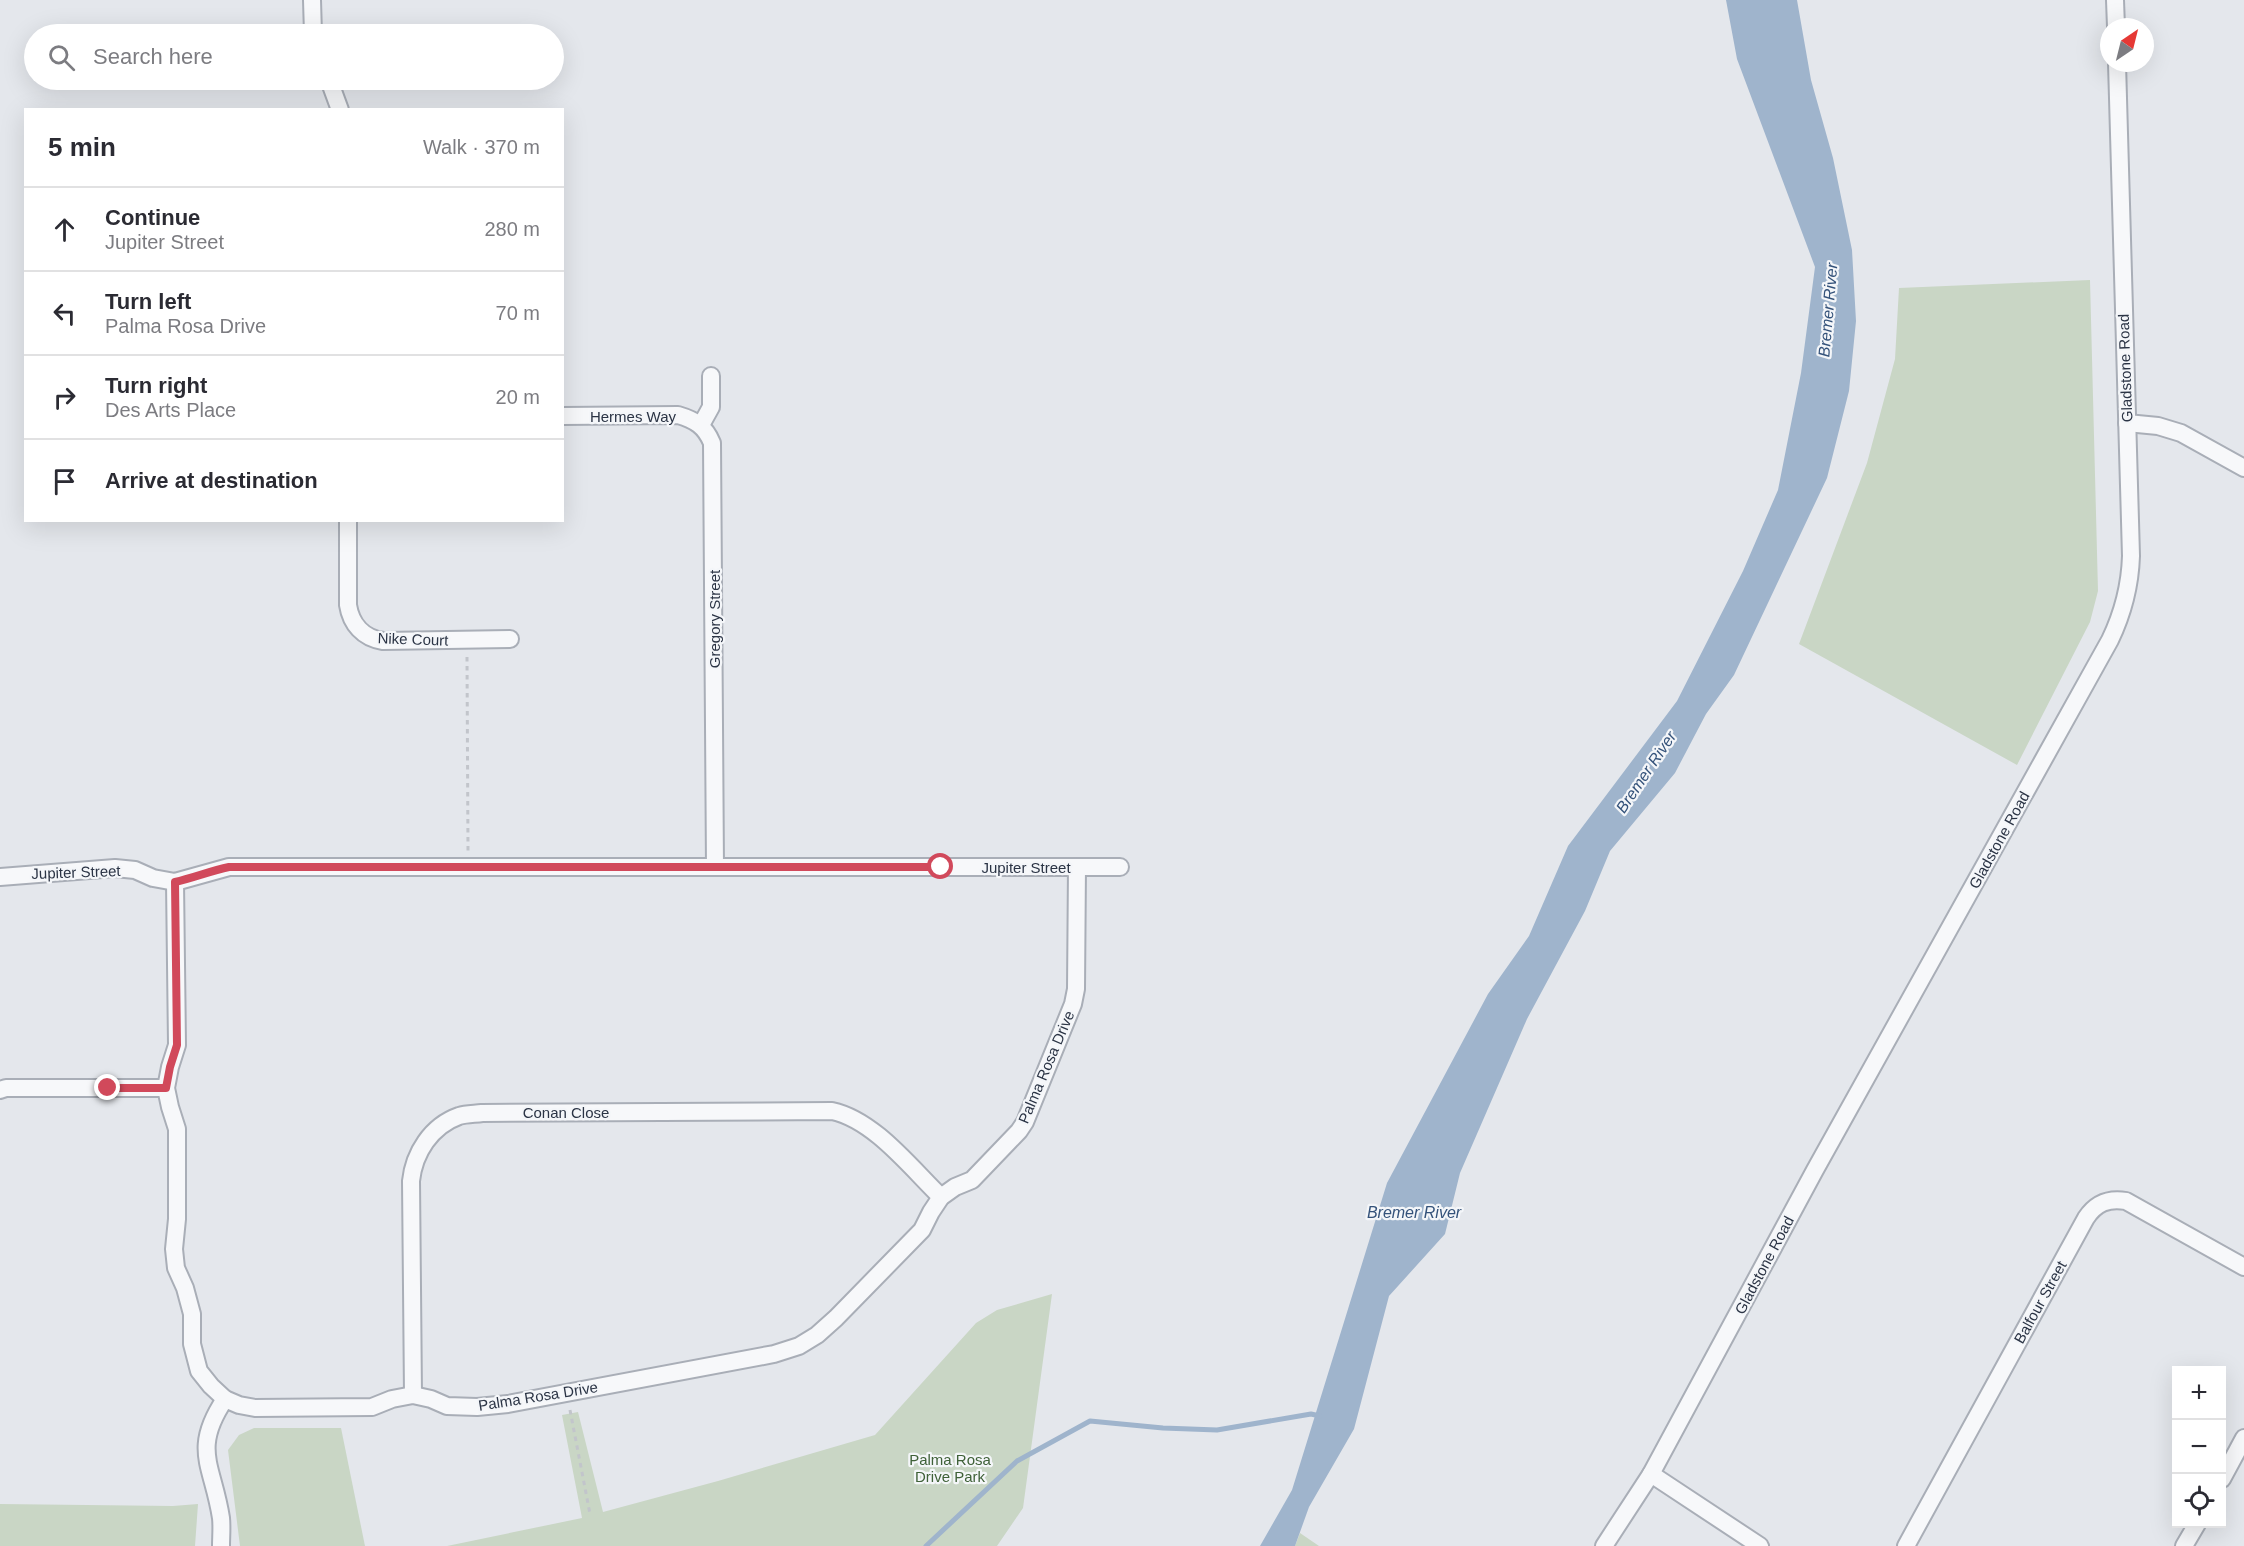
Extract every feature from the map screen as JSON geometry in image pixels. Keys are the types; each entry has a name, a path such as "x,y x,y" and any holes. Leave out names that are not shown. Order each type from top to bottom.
{"street":[{"path":"312,0 313,24"},
{"path":"2115,0 2116,18"},
{"name":"Gladstone Road","path":"1604,1546 1652,1474 1821,1160 2114,631 2126,601 2131,567 2117,72"},
{"path":"332,90 338,108"},
{"path":"701,425 711,407 711,376"},
{"name":"Hermes Way","path":"564,416 678,415 692,419 701,425"},
{"path":"2127,423 2158,426 2181,433 2244,468"},
{"name":"Gregory Street","path":"701,425 712,443 714,457 715,867"},
{"name":"Nike Court","path":"348,522 350,617 362,631 373,639 383,641 510,639"},
{"name":"Jupiter Street","path":"0,877 115,868 135,870 153,878 175,882 229,867 1120,867"},
{"name":"Palma Rosa Drive","path":"412,1395 431,1399 447,1406 477,1407 508,1404 749,1360 800,1346 817,1335 922,1230 941,1197 955,1187 972,1180 1008,1144 1025,1122 1073,1004 1076,990 1077,867"},
{"path":"175,882 177,1045 166,1088 177,1129 177,1219 174,1249 176,1268 185,1288 192,1314 192,1344 199,1371 225,1399 255,1408 372,1407 392,1399 412,1395"},
{"path":"0,1090 6,1088 166,1088"},
{"name":"Conan Close","path":"412,1395 411,1181 413,1167 417,1154 427,1139 441,1126 460,1116 494,1113 832,1111 845,1114 870,1127 941,1197"},
{"name":"Balfour Street","path":"1906,1546 2075,1239 2095,1207 2107,1200 2126,1202 2244,1267"},
{"path":"221,1546 221,1519 205,1450 207,1433 225,1399"},
{"path":"2225,1474 2244,1438"},
{"path":"1652,1474 1760,1546"},
{"path":"2184,1546 2195,1528"}],"path":[{"path":"467,640 469,868"},
{"path":"567,1393 590,1514"}],"green space":[{"path":"2090,280 2098,591 2090,622 2017,765 1799,644 1867,463 1895,359 1899,288"},
{"name":"Palma Rosa Drive Park","path":"1052,1294 1023,1508 997,1546 447,1546 582,1518 562,1415 578,1412 603,1512 875,1435 976,1323 997,1310"},
{"path":"254,1428 341,1428 365,1546 240,1546 228,1450 239,1435"},
{"path":"0,1504 173,1506 198,1504 195,1546 0,1546"},
{"path":"1300,1533 1319,1546 1295,1546"}],"water":[{"name":"Bremer River","path":"1726,0 1797,0 1811,80 1833,158 1852,250 1856,321 1849,391 1827,478 1734,675 1706,714 1675,773 1610,851 1585,911 1527,1019 1460,1173 1445,1234 1389,1296 1354,1429 1309,1507 1295,1546 1260,1546 1292,1490 1387,1183 1488,994 1529,936 1568,846 1677,701 1743,571 1778,490 1801,373 1815,267 1737,59"}],"waterway":[{"path":"926,1546 1017,1461 1090,1421 1163,1428 1217,1430 1311,1414 1320,1416"}],"route":[{"path":"108,1088 166,1088 177,1045 175,882 209,871 229,867 941,867"}]}
